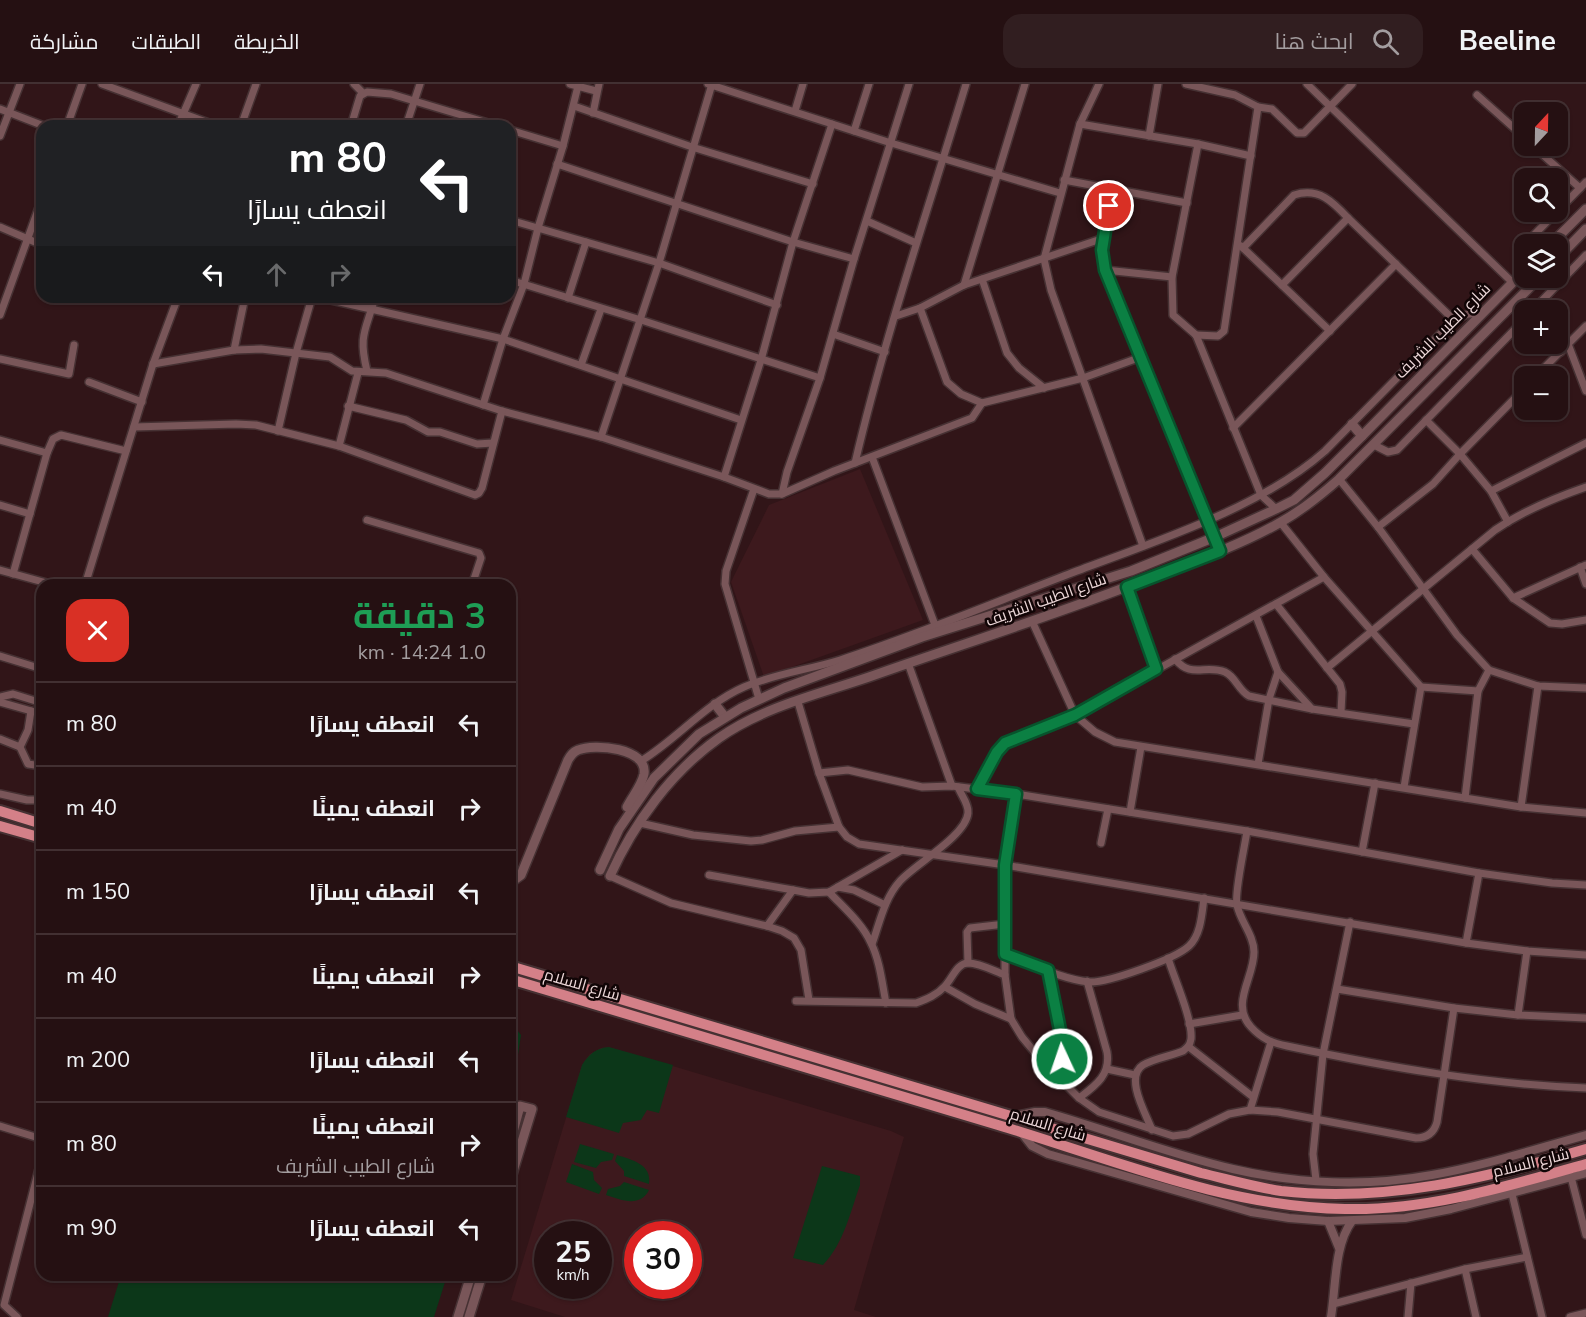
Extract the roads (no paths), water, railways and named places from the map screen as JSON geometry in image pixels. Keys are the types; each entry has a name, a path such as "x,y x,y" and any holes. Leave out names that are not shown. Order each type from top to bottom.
{"highway":[{"path":"0,812 36,822"},
{"path":"0,826 36,836"},
{"name":"شارع السلام","path":"516,968 1201,1173 1251,1185 1297,1192 1360,1195 1422,1189 1492,1175 1586,1149"},
{"name":"شارع السلام","path":"516,981 1216,1192 1271,1203 1327,1208 1388,1208 1434,1202 1586,1164"}],"main road":[{"path":"1561,234 1586,209"},
{"path":"1568,248 1586,229"},
{"name":"شارع الطيب الشريف","path":"600,870 616,835 647,786 699,734 724,717 759,699 902,645 1131,571 1276,509 1308,489 1512,282"},
{"name":"شارع الطيب الشريف","path":"610,876 640,823 670,783 704,750 756,717 1127,587 1220,551 1281,523 1339,479 1529,288"},
{"path":"1436,359 1438,369 1447,371"},
{"path":"1414,381 1425,380 1426,392"},
{"path":"1352,424 1362,436"},
{"path":"922,638 924,651 932,655"},
{"path":"902,645 909,652 908,663"},
{"path":"715,704 724,717"},
{"path":"516,879 521,875 573,754 582,749 615,749 632,753 641,761 644,766 644,776 627,806 628,815 640,823"},
{"path":"516,1121 520,1106 532,1109 516,1162"},
{"path":"458,1317 469,1281"},
{"path":"469,1317 480,1281"}],"street":[{"path":"0,136 20,84"},
{"path":"68,120 82,84"},
{"path":"102,84 200,120"},
{"path":"180,120 196,84"},
{"path":"243,120 256,84"},
{"path":"354,84 363,93"},
{"path":"408,120 420,84"},
{"path":"601,438 659,263 710,84 891,143 1060,193"},
{"path":"795,111 803,84"},
{"path":"854,131 869,84"},
{"path":"782,495 787,472 833,334 909,84"},
{"path":"855,463 867,410 966,84"},
{"path":"964,285 1025,84"},
{"path":"1098,84 1080,124 1044,259 1051,290 1143,546"},
{"path":"1149,136 1158,84"},
{"path":"1186,84 1235,95 1258,107 1275,111 1301,134 1352,84"},
{"path":"1307,84 1512,282"},
{"path":"483,405 503,339 524,284 574,106 574,85 597,87 592,112"},
{"path":"363,93 391,93 479,120"},
{"path":"353,120 363,93"},
{"path":"1478,95 1514,128"},
{"path":"574,106 692,147 813,184"},
{"path":"1196,335 1218,336 1223,333 1240,245 1258,107"},
{"path":"0,109 36,123"},
{"path":"724,477 761,360 793,242 832,124"},
{"path":"1080,124 1198,144 1251,156"},
{"path":"516,132 563,146"},
{"path":"1198,144 1172,277 1173,315 1196,335 1261,495 1276,509"},
{"path":"1544,156 1580,188"},
{"path":"557,164 793,242 854,259"},
{"path":"1064,180 1187,203"},
{"path":"1535,234 1586,182"},
{"path":"1111,190 1102,258 1105,270 1220,551"},
{"path":"1240,245 1294,195 1301,192 1326,197 1333,201 1455,320"},
{"path":"0,315 36,214"},
{"path":"1282,285 1348,218"},
{"path":"867,221 916,243"},
{"path":"516,222 659,263 777,305"},
{"path":"0,227 36,243"},
{"path":"896,316 920,308 964,285 1104,238"},
{"path":"568,298 586,242"},
{"path":"1240,245 1330,331"},
{"path":"1543,300 1586,255"},
{"path":"1233,428 1396,264"},
{"path":"1105,270 1172,277"},
{"path":"982,279 1007,353 1019,368 1044,388"},
{"path":"516,282 819,378"},
{"path":"87,579 153,364 176,303"},
{"path":"234,351 244,303"},
{"path":"279,431 296,353 310,303"},
{"path":"347,303 503,339 741,420"},
{"path":"367,371 362,344 365,325 373,303"},
{"path":"920,308 947,382 961,394 982,404 1083,378 1141,357"},
{"path":"581,365 601,309"},
{"path":"641,761 664,746 715,704 754,683 839,660 934,626 1143,546 1261,495 1315,460 1455,320 1468,314 1483,313"},
{"path":"1586,326 1568,344 1586,391"},
{"path":"1374,445 1388,452 1397,450 1514,330"},
{"path":"833,334 885,352"},
{"path":"0,360 69,374 74,345"},
{"path":"153,364 261,349 332,358 358,373 367,371 386,373 502,411 601,438 724,477 769,494 782,495 855,463 972,418 982,404"},
{"path":"1546,366 1559,354"},
{"path":"339,446 358,373"},
{"path":"89,382 142,402"},
{"path":"1378,527 1422,494 1514,399"},
{"path":"348,406 406,420 428,432 440,432 477,444 493,443"},
{"path":"134,427 256,425 339,446 475,495 482,488 502,411"},
{"path":"1426,420 1460,454 1491,491 1508,522"},
{"path":"13,574 53,439 61,435 126,451"},
{"path":"0,440 47,453"},
{"path":"1491,491 1586,444"},
{"path":"872,457 934,626"},
{"path":"1339,479 1378,527 1457,635 1489,670 1538,686 1586,688"},
{"path":"1328,668 1508,522 1554,498 1586,487"},
{"path":"754,489 726,571 725,584 759,699"},
{"path":"0,505 30,514"},
{"path":"368,520 479,553 481,558 474,579"},
{"path":"1281,523 1421,687 1478,691"},
{"path":"1472,549 1513,598 1550,623 1556,625 1586,620"},
{"path":"1513,598 1583,566 1586,584"},
{"path":"0,570 36,580"},
{"path":"977,789 997,752 1005,743 1075,715 1324,576"},
{"path":"1127,587 1156,669"},
{"path":"1276,604 1328,668 1341,688 1341,712"},
{"path":"1256,616 1278,672 1312,709"},
{"path":"1032,621 1075,715 1104,738 1141,747 1521,807 1586,813"},
{"path":"0,656 36,667"},
{"path":"1175,659 1186,670 1224,672 1231,675 1245,694 1312,709 1414,724"},
{"path":"872,944 885,905 901,879 936,854 964,823 968,814 967,806 955,787 908,663"},
{"path":"1465,798 1478,691 1489,670"},
{"path":"1258,764 1269,699 1278,672"},
{"path":"1521,807 1538,686"},
{"path":"1404,788 1421,687"},
{"path":"0,697 13,694 36,701"},
{"path":"0,702 36,712"},
{"path":"798,702 819,773 839,827 847,837 859,844 1005,865 1466,943 1527,951 1586,955"},
{"path":"20,747 28,730 31,711"},
{"path":"0,740 20,747 28,764 36,766"},
{"path":"1131,812 1141,747"},
{"path":"819,773 853,771 922,788 955,787 1016,794 1247,831 1479,873 1552,883 1586,885"},
{"path":"1362,852 1376,783"},
{"path":"0,794 36,800"},
{"path":"1016,794 1005,865 1005,975 1011,1019 1022,1038 1054,1076 1099,1112 1167,1136 1183,1136 1229,1114 1250,1110 1278,1112 1416,1138 1425,1137 1436,1127 1454,1008"},
{"path":"1101,843 1108,809"},
{"path":"640,823 693,835 751,841 795,831 839,827"},
{"path":"1247,831 1236,903 1254,952 1242,1015 1257,1033 1271,1042 1323,1054 1445,1076 1586,1088"},
{"path":"709,875 809,893 829,892 902,850"},
{"path":"1466,943 1479,873"},
{"path":"610,876 671,903 767,926 789,934 798,944 809,1000"},
{"path":"838,886 854,890 885,905"},
{"path":"767,926 793,890"},
{"path":"829,892 859,924 872,944 886,1003"},
{"path":"1005,954 1087,981 1098,982 1111,979 1168,958 1190,946 1198,930 1204,898"},
{"path":"1316,1180 1313,1161 1315,1120 1323,1054 1350,922"},
{"path":"968,963 967,932 970,928 1005,924"},
{"path":"1518,1015 1527,951"},
{"path":"1168,958 1189,1024 1191,1037 1189,1047"},
{"path":"796,1001 916,1003 930,998 945,987 960,966 968,963 1005,975"},
{"path":"1048,970 1062,1044 1062,1059 1054,1076"},
{"path":"1079,1098 1098,1084 1107,1069 1107,1052 1087,981"},
{"path":"945,987 975,1004 1011,1019"},
{"path":"1338,989 1454,1008 1518,1015 1586,1018"},
{"path":"1189,1024 1242,1015"},
{"path":"1250,1110 1271,1042"},
{"path":"1152,1130 1135,1084 1135,1075 1143,1065 1189,1047"},
{"path":"1189,1047 1253,1097"},
{"path":"1107,1069 1135,1075"},
{"path":"1015,1116 1045,1112 1211,1164 1274,1177 1358,1182 1431,1175 1586,1135"},
{"path":"0,1126 36,1137"},
{"path":"1021,1132 1032,1146 1042,1152 1177,1192 1260,1214 1328,1221 1405,1218 1476,1204 1586,1173"},
{"path":"1571,1177 1586,1234"},
{"path":"17,1317 4,1305 36,1181"},
{"path":"1512,1194 1542,1317"},
{"path":"1328,1221 1339,1248"},
{"path":"1331,1317 1339,1248 1342,1237 1352,1221"},
{"path":"1333,1304 1465,1269 1527,1257"},
{"path":"1465,1269 1476,1317"},
{"path":"1408,1317 1411,1283"},
{"path":"1570,1317 1586,1313"}]}
